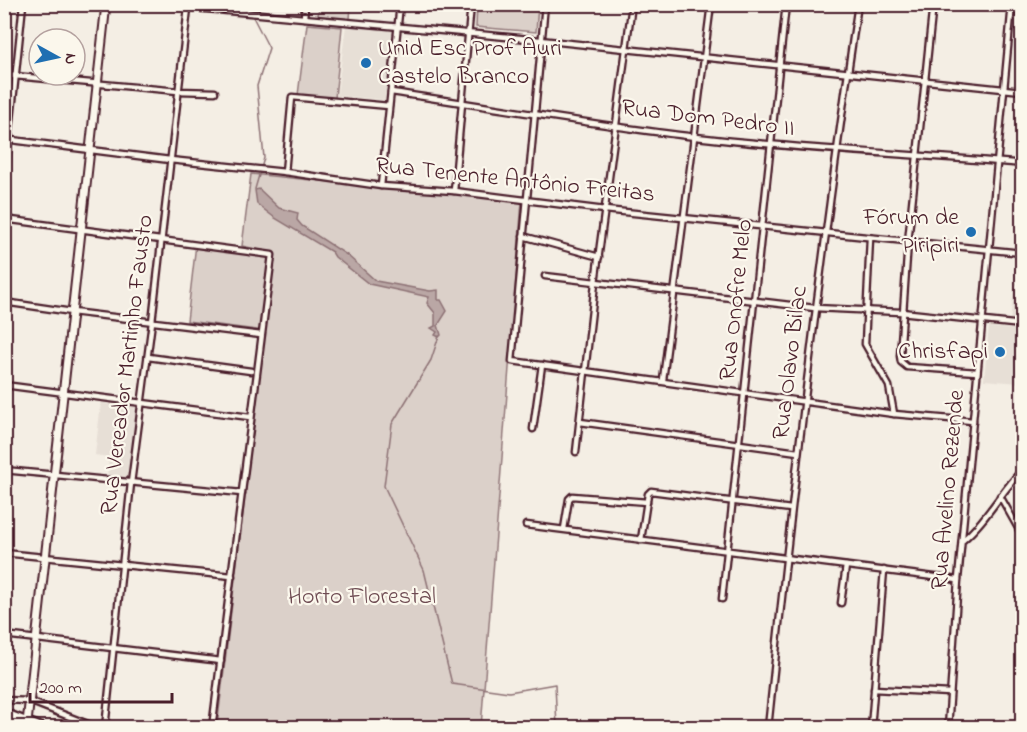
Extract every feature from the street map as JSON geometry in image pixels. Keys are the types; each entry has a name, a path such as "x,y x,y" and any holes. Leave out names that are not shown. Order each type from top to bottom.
{"highway":[{"path":"4,714 34,726"}],"street":[{"path":"4,188 7,139 23,4"},
{"path":"34,726 29,701 106,4"},
{"path":"152,4 540,40 1023,91"},
{"path":"304,18 305,4"},
{"path":"381,186 400,4"},
{"path":"454,191 471,4"},
{"path":"545,4 512,358 514,362 663,380 894,414 973,421"},
{"path":"576,452 595,283 632,4"},
{"path":"663,380 711,4"},
{"name":"Rua Onofre Melo","path":"722,599 786,4"},
{"name":"Rua Olavo Bilac","path":"768,728 798,452 858,4"},
{"path":"933,4 901,312 901,362 907,367 977,372"},
{"path":"978,4 1023,8"},
{"name":"Rua Avelino Rezende","path":"948,728 958,580 1012,6"},
{"name":"Rua Vereador Martinho Fausto","path":"105,728 131,483 148,357 188,8"},
{"path":"4,75 178,91 215,92"},
{"name":"Rua Dom Pedro II","path":"391,92 695,137 838,151 917,154 1023,164"},
{"path":"285,172 292,97 389,106"},
{"name":"Rua Tenente Antônio Freitas","path":"7,139 90,151 285,172 381,186 454,191 605,210 1023,253"},
{"path":"4,219 272,255 212,728"},
{"path":"523,236 600,257"},
{"path":"870,238 865,344 890,386 894,414"},
{"path":"545,276 816,308 901,312 1023,325"},
{"path":"1022,284 1023,277"},
{"path":"4,302 261,335"},
{"path":"148,357 251,371"},
{"path":"534,429 542,365"},
{"path":"4,385 250,417"},
{"path":"580,422 798,452"},
{"path":"4,470 242,493"},
{"path":"962,541 977,528 1000,496 1023,470"},
{"path":"641,540 648,492 733,500 791,509"},
{"path":"564,529 569,499 574,495 647,502"},
{"path":"1000,496 1023,535"},
{"path":"526,525 958,580"},
{"path":"4,553 231,576"},
{"path":"841,603 846,566"},
{"path":"871,728 884,570"},
{"path":"4,635 220,661"},
{"path":"874,690 950,693"},
{"path":"4,700 29,701 98,728"}],"shaded area":[{"name":"Unid Esc Prof Auri Castelo Branco","path":"346,25 394,30 385,100 337,96"},
{"path":"259,189 279,208 298,213 297,220 302,226 347,255 376,281 430,291 438,290 438,300 441,300 447,311 438,325 441,335 439,337 435,335 437,332 431,328 435,326 435,313 427,303 429,297 369,284 335,257 332,252 275,218 257,204 255,190"},
{"path":"1014,288 1022,289 1022,322 1010,321"},
{"path":"989,327 1022,330 1019,383 984,380"},
{"path":"101,403 137,407 129,480 107,478 109,457 95,455"}],"green space":[{"path":"319,5 351,5 350,19 318,16"},
{"path":"477,5 538,5 536,32 476,27"},
{"path":"307,24 342,27 335,98 298,95"},
{"name":"Horto Florestal","path":"251,174 522,201 481,727 217,727 265,331 187,321 196,244 275,257 275,253 242,246"}],"waterway":[{"path":"247,4 250,10"},
{"path":"252,15 269,48 257,86 264,158 255,189"},
{"path":"439,336 431,360 392,424 384,486 424,570 452,684 509,692 555,684 557,728"}],"place":[{"name":"Unid Esc Prof Auri Castelo Branco","path":"366,63"},
{"name":"Fórum de Piripiri","path":"971,232"},
{"name":"Chrisfapi","path":"1000,352"}]}
